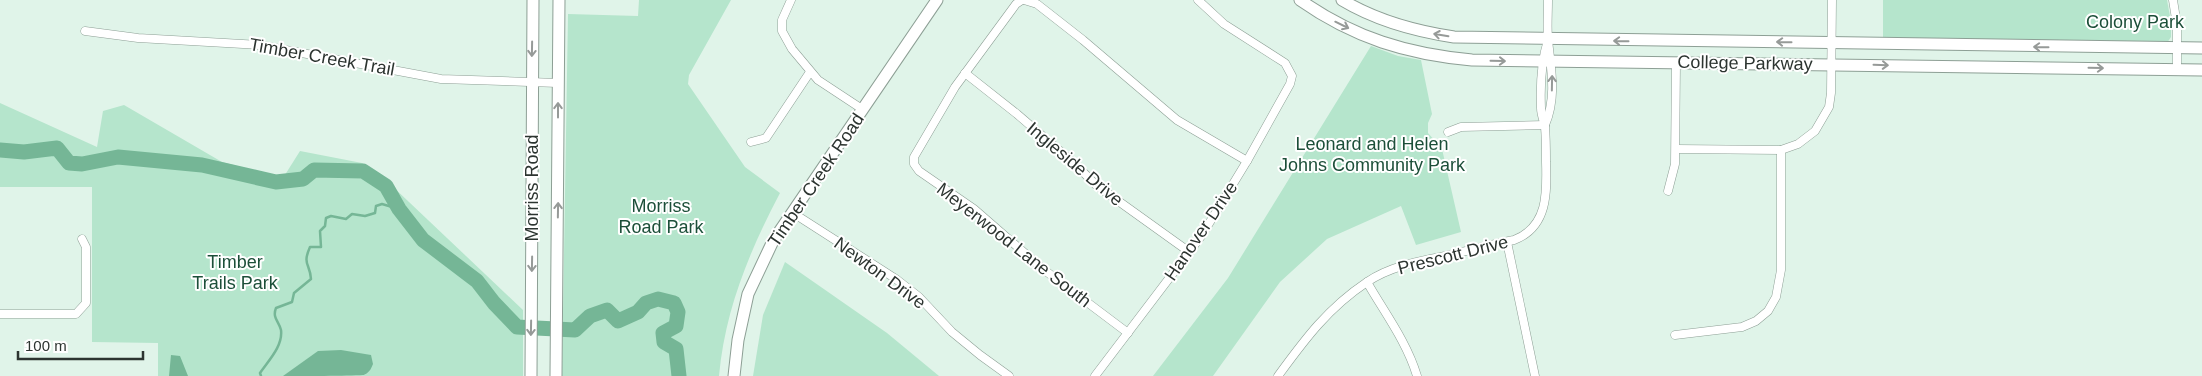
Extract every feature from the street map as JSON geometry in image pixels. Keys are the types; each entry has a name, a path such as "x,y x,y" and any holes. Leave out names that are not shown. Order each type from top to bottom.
{"main road":[{"name":"Morriss Road","path":"531,376 534,0"},
{"name":"Morriss Road","path":"556,376 559,0"},
{"name":"Timber Creek Road","path":"734,376 738,340 748,294 773,241 937,0"},
{"name":"College Parkway","path":"1300,0 1324,17 1374,41 1416,53 1472,60 2202,70"},
{"name":"College Parkway","path":"1342,0 1365,14 1428,33 1454,37 1548,40 2202,48"},
{"path":"1980,66 1981,46"},
{"path":"2060,47 2060,68"},
{"path":"2137,48 2137,69"}],"street":[{"path":"791,0 782,20 782,31 792,49 810,72 832,90 862,110"},
{"path":"964,73 1016,4 1023,0 1037,4 1083,40 1177,120 1247,162"},
{"name":"Hanover Drive","path":"1095,376 1202,235 1247,162 1290,84 1292,76 1285,63 1224,24 1198,0"},
{"name":"Prescott Drive","path":"1278,376 1308,333 1334,307 1367,282 1423,260 1520,238 1536,222 1544,210 1547,189 1545,125 1541,111 1547,61 1548,0"},
{"path":"1676,149 1781,150 1798,144 1811,135 1825,116 1829,107 1832,64 1832,0"},
{"path":"2173,0 2177,70"},
{"name":"Timber Creek Trail","path":"85,31 138,38 258,45 441,79 558,83"},
{"path":"1668,191 1675,164 1676,149 1676,62"},
{"path":"751,142 766,138 810,72"},
{"name":"Ingleside Drive","path":"964,73 1024,121 1096,185 1188,252"},
{"name":"Meyerwood Lane South","path":"964,73 914,157 914,164 919,171 974,209 1043,270 1128,333"},
{"path":"1448,132 1461,127 1545,125"},
{"path":"1675,335 1742,327 1756,321 1768,311 1776,297 1781,270 1781,150"},
{"name":"Newton Drive","path":"793,213 896,279 919,297 952,332 1009,376"},
{"path":"0,314 76,314 86,303 86,247 82,239"},
{"path":"1506,242 1536,376"},
{"path":"1367,282 1403,343 1417,376"}],"green space":[{"name":"Morriss Road Park","path":"639,0 731,0 689,75 688,84 745,167 780,193 758,237 740,282 727,328 719,376 562,376 568,14 638,16"},
{"name":"Colony Park","path":"1883,0 2167,0 2171,22 2171,37 2167,43 1883,38"},
{"name":"Leonard and Helen Johns Community Park","path":"1371,46 1398,56 1421,60 1432,114 1428,123 1428,133 1442,149 1461,232 1416,245 1401,206 1327,239 1280,282 1213,376 1153,376 1228,278"},
{"name":"Timber Trails Park","path":"0,103 97,147 103,111 124,105 222,162 283,178 300,151 362,163 390,184 523,310 523,376 158,376 158,343 92,342 92,187 0,187"},
{"path":"785,262 887,333 939,376 753,376 763,315"}],"shaded area":[{"path":"341,350 371,355 373,364 371,369 363,375 283,376 318,351"},
{"path":"171,355 180,356 188,376 169,376"}],"waterway":[{"path":"0,150 24,152 57,148 69,163 82,164 118,157 202,165 276,182 303,179 314,170 363,171 386,186 399,209 423,240 477,281 494,303 517,327 575,330 590,316 607,310 618,321 638,312 646,303 658,299 674,303 678,312 676,326 663,333 664,342 676,349 679,376"},
{"path":"261,376 260,373 275,353 280,342 281,330 275,317 276,308 292,302 294,293 311,279 307,257 310,247 321,247 320,231 325,226 326,218 331,216 346,219 352,214 365,216 375,213 376,206 382,204 399,209"}]}
